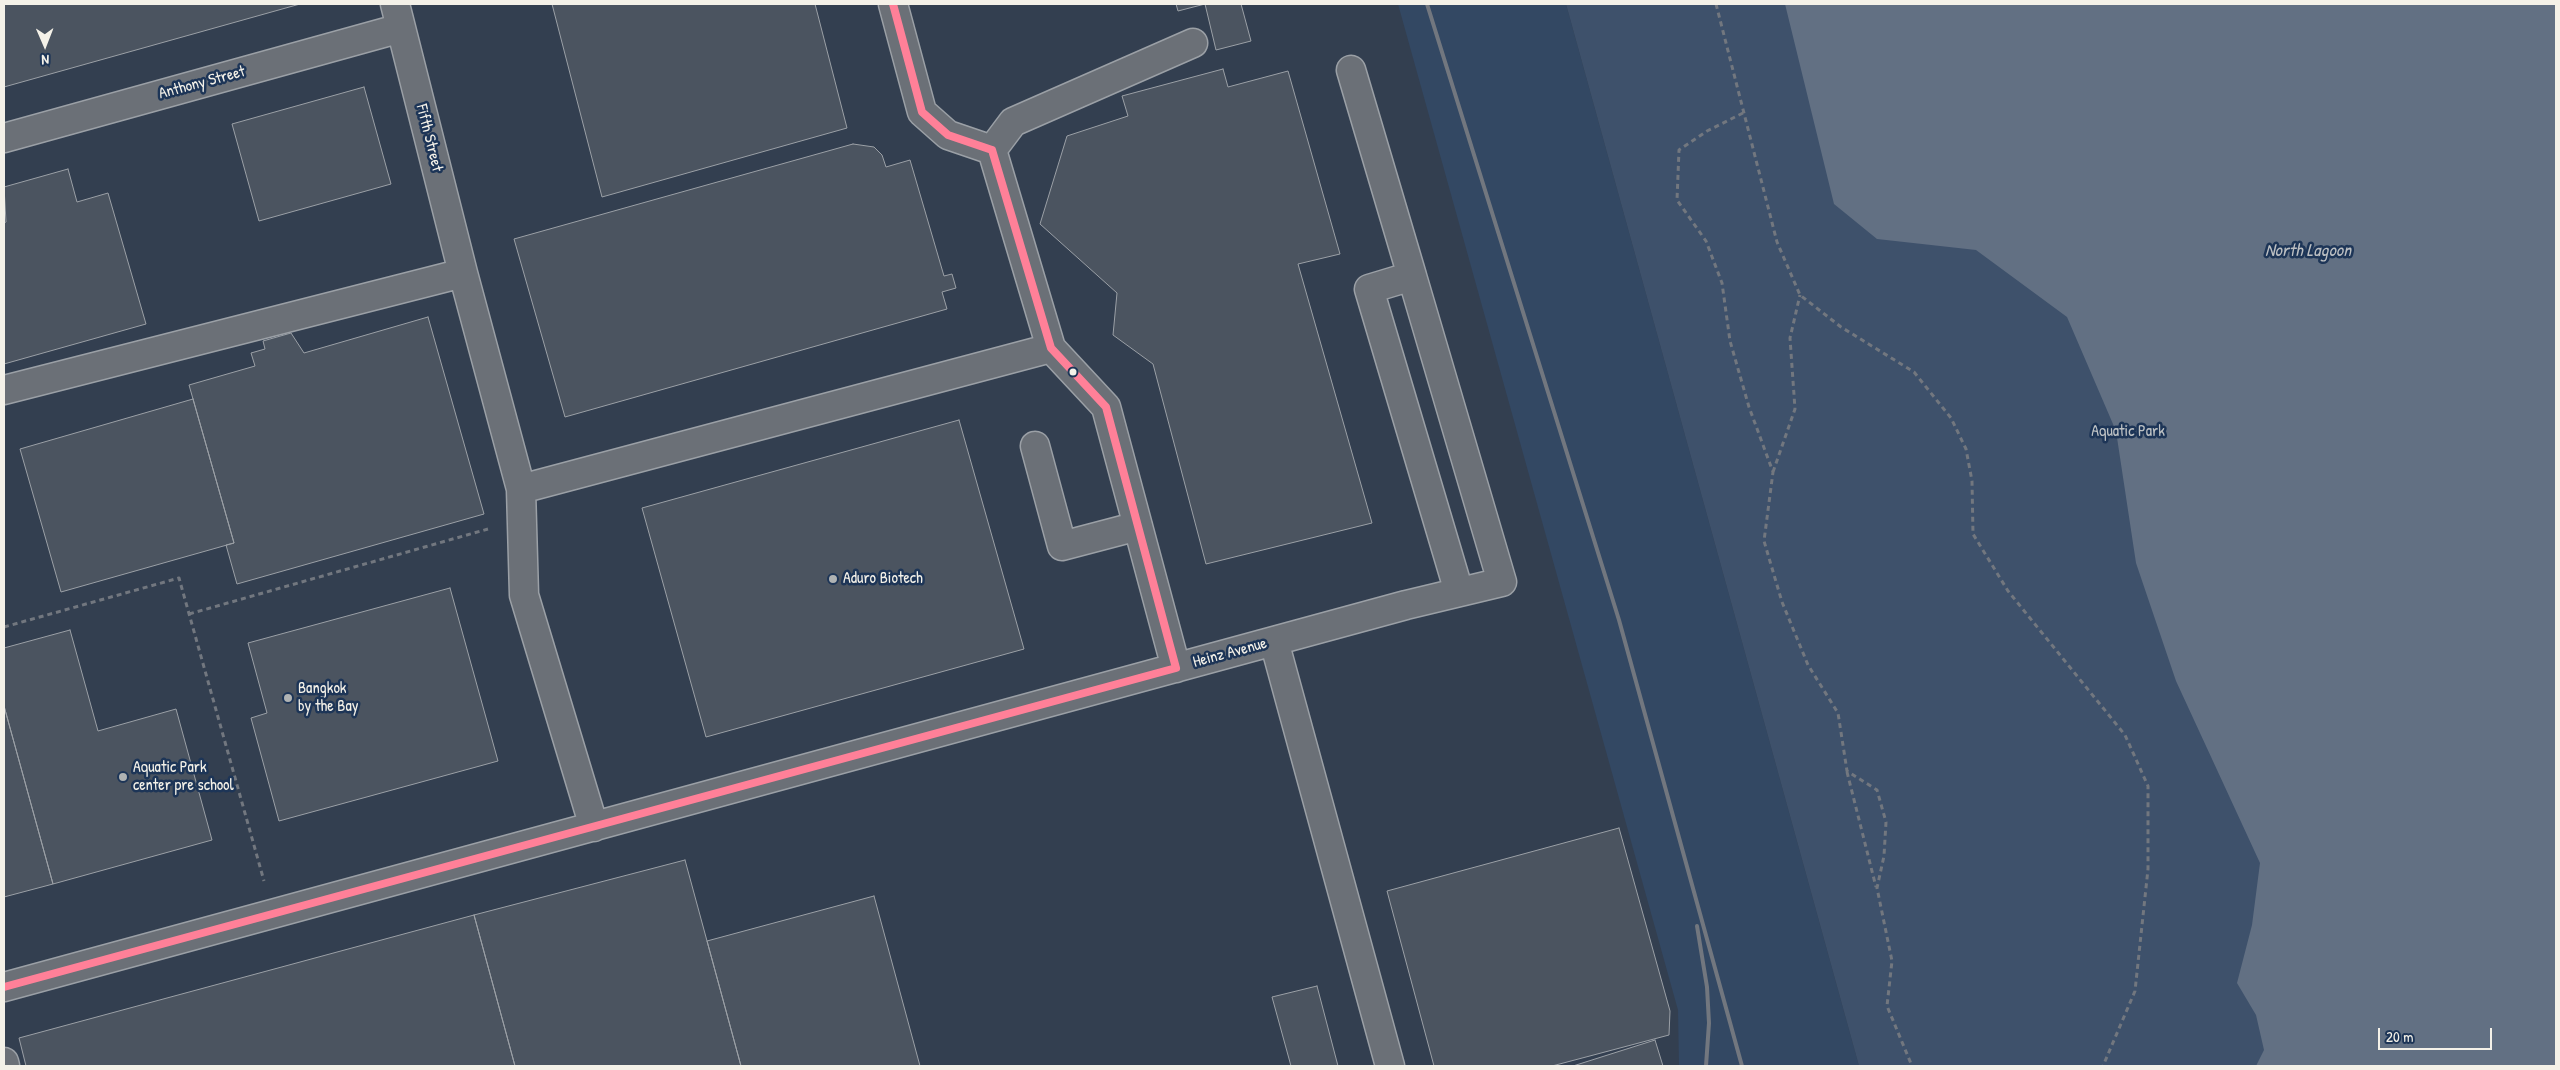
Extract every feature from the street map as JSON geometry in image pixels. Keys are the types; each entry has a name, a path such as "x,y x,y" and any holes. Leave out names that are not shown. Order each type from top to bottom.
{"street":[{"path":"893,4 922,112 948,135 992,150"},
{"name":"Anthony Street","path":"4,138 398,16"},
{"name":"Fifth Street","path":"398,16 463,273 521,489 524,595 594,827"},
{"path":"992,150 1013,122 1193,43"},
{"path":"1351,70 1412,276 1369,289 1459,592"},
{"path":"992,150 1051,348 1106,407 1176,668"},
{"path":"4,390 463,273"},
{"name":"Heinz Avenue","path":"4,988 1274,641 1502,582 1412,276"},
{"path":"521,489 1051,348"},
{"path":"1035,446 1062,546 1138,526"},
{"path":"1274,641 1390,1066"},
{"path":"4,1062 5,1066"}],"path":[{"path":"1716,4 1776,242 1800,295 1841,327 1914,372 1951,418 1966,449 1972,481 1973,534 2008,591 2124,734 2148,786 2148,869 2134,991 2103,1066"},
{"path":"1743,113 1707,131 1679,150 1677,200 1706,241 1722,283 1730,341 1749,407 1773,472"},
{"path":"1800,295 1790,338 1795,409 1773,472 1764,541 1782,602 1808,665 1838,713 1847,771 1892,961 1887,1006 1912,1066"},
{"path":"189,614 522,519"},
{"path":"4,626 179,578 273,914"},
{"path":"1847,771 1877,790 1886,822 1884,856 1876,888"}],"shaded area":[{"path":"1398,4 1566,4 1859,1066 1679,1066 1678,1010"}],"green space":[{"name":"Aquatic Park","path":"1566,4 2556,4 2556,1066 1859,1066"}],"water":[{"name":"North Lagoon","path":"1785,4 2556,4 2556,1066 2256,1066 2264,1050 2256,1015 2237,983 2252,925 2260,863 2176,681 2136,563 2116,431 2067,317 1976,250 1877,239 1834,204"}],"building":[{"path":"4,4 300,4 4,87"},
{"path":"552,4 815,4 847,128 602,197"},
{"path":"1176,4 1205,4 1178,11"},
{"path":"1205,4 1241,4 1251,41 1216,50"},
{"path":"1223,69 1228,87 1288,71 1340,254 1298,264 1372,523 1206,564 1153,364 1113,335 1117,293 1040,224 1067,136 1128,116 1122,96"},
{"path":"364,87 391,184 259,221 232,124"},
{"path":"853,144 874,147 882,155 886,167 910,160 944,276 952,274 956,288 942,292 947,309 565,417 514,239"},
{"path":"68,169 77,202 108,193 146,324 4,364 4,223 6,222 4,187"},
{"path":"428,317 484,514 237,584 226,545 234,543 189,385 255,366 251,353 265,349 263,341 291,333 304,353"},
{"path":"193,399 234,543 61,592 20,449"},
{"name":"Aduro Biotech","path":"959,420 1024,649 706,737 642,508"},
{"path":"450,588 498,761 279,821 251,718 267,713 248,643"},
{"path":"70,630 98,731 176,709 212,840 53,884 4,706 4,648"},
{"path":"4,706 53,884 4,897"},
{"path":"1619,828 1670,1011 1669,1035 1552,1066 1434,1066 1387,891"},
{"path":"685,860 741,1066 515,1066 474,915"},
{"path":"874,896 920,1066 741,1066 707,941"},
{"path":"474,915 515,1066 26,1066 19,1038"},
{"path":"1317,986 1338,1066 1291,1066 1272,997"},
{"path":"1655,1040 1663,1066 1573,1066"}],"railway":[{"path":"1427,4 1619,620 1742,1066"},
{"path":"1697,926 1707,987 1709,1023 1706,1066"}],"transit line":[{"path":"893,4 922,112 948,135 992,150"},
{"path":"992,150 1051,348 1106,407 1176,668"},
{"path":"4,987 1176,668"}],"place":[{"name":"Aduro Biotech","path":"833,579"},
{"name":"Bangkok by the Bay","path":"288,698"},
{"name":"Aquatic Park center pre school","path":"123,777"}]}
